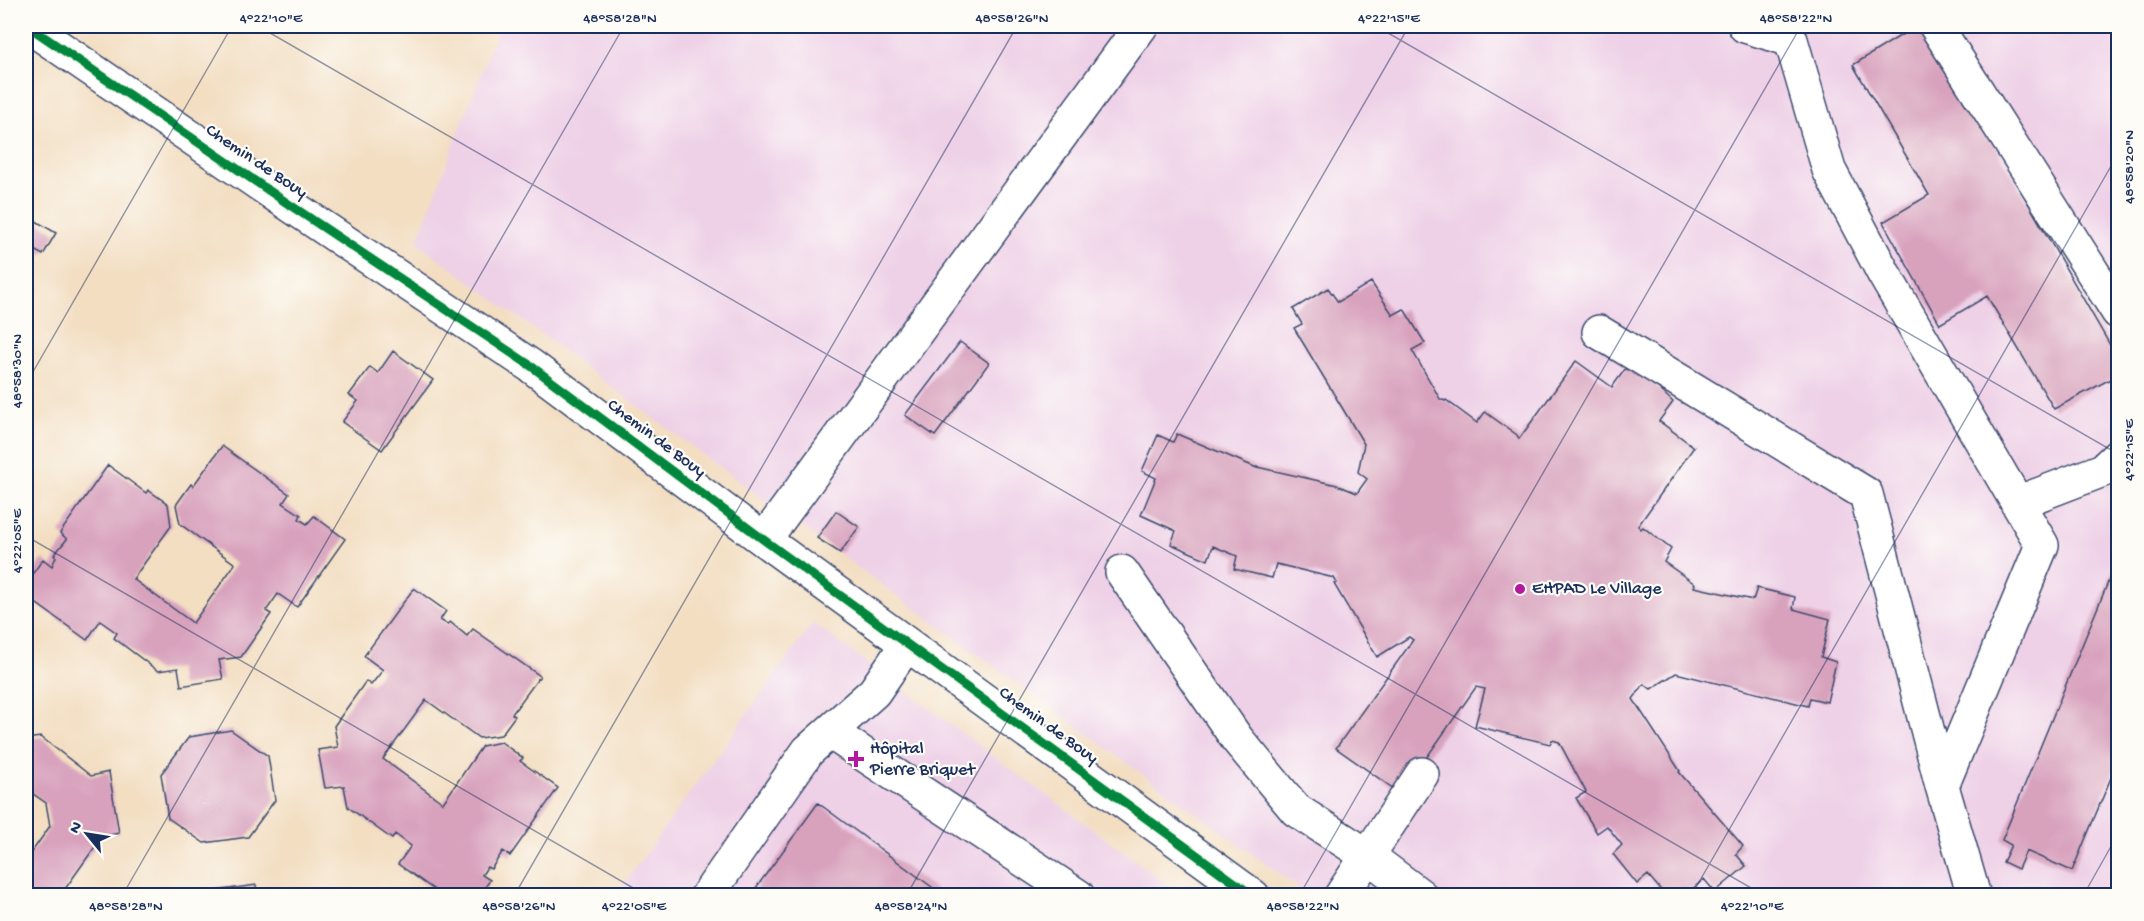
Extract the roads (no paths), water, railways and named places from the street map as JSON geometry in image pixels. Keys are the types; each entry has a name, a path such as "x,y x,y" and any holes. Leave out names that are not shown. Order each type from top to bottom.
{"street":[{"name":"Chemin de Bouy","path":"28,26 531,366 1245,893"},
{"path":"764,540 1141,26"},
{"path":"1745,26 1795,33 1829,170 1884,274 2042,545 1942,786"},
{"path":"1936,26 2118,312"},
{"path":"1599,332 1866,494 1942,786 1974,896"},
{"path":"2017,503 2103,470 2118,456"},
{"path":"1122,572 1237,739 1296,810 1368,856 1421,896"},
{"path":"707,896 808,751 874,692 907,644"},
{"path":"830,732 1078,896"},
{"path":"1341,896 1422,774"}],"place":[{"name":"EHPAD Le Village","path":"1520,589"},
{"name":"Hôpital Pierre Briquet","path":"856,759"}]}
